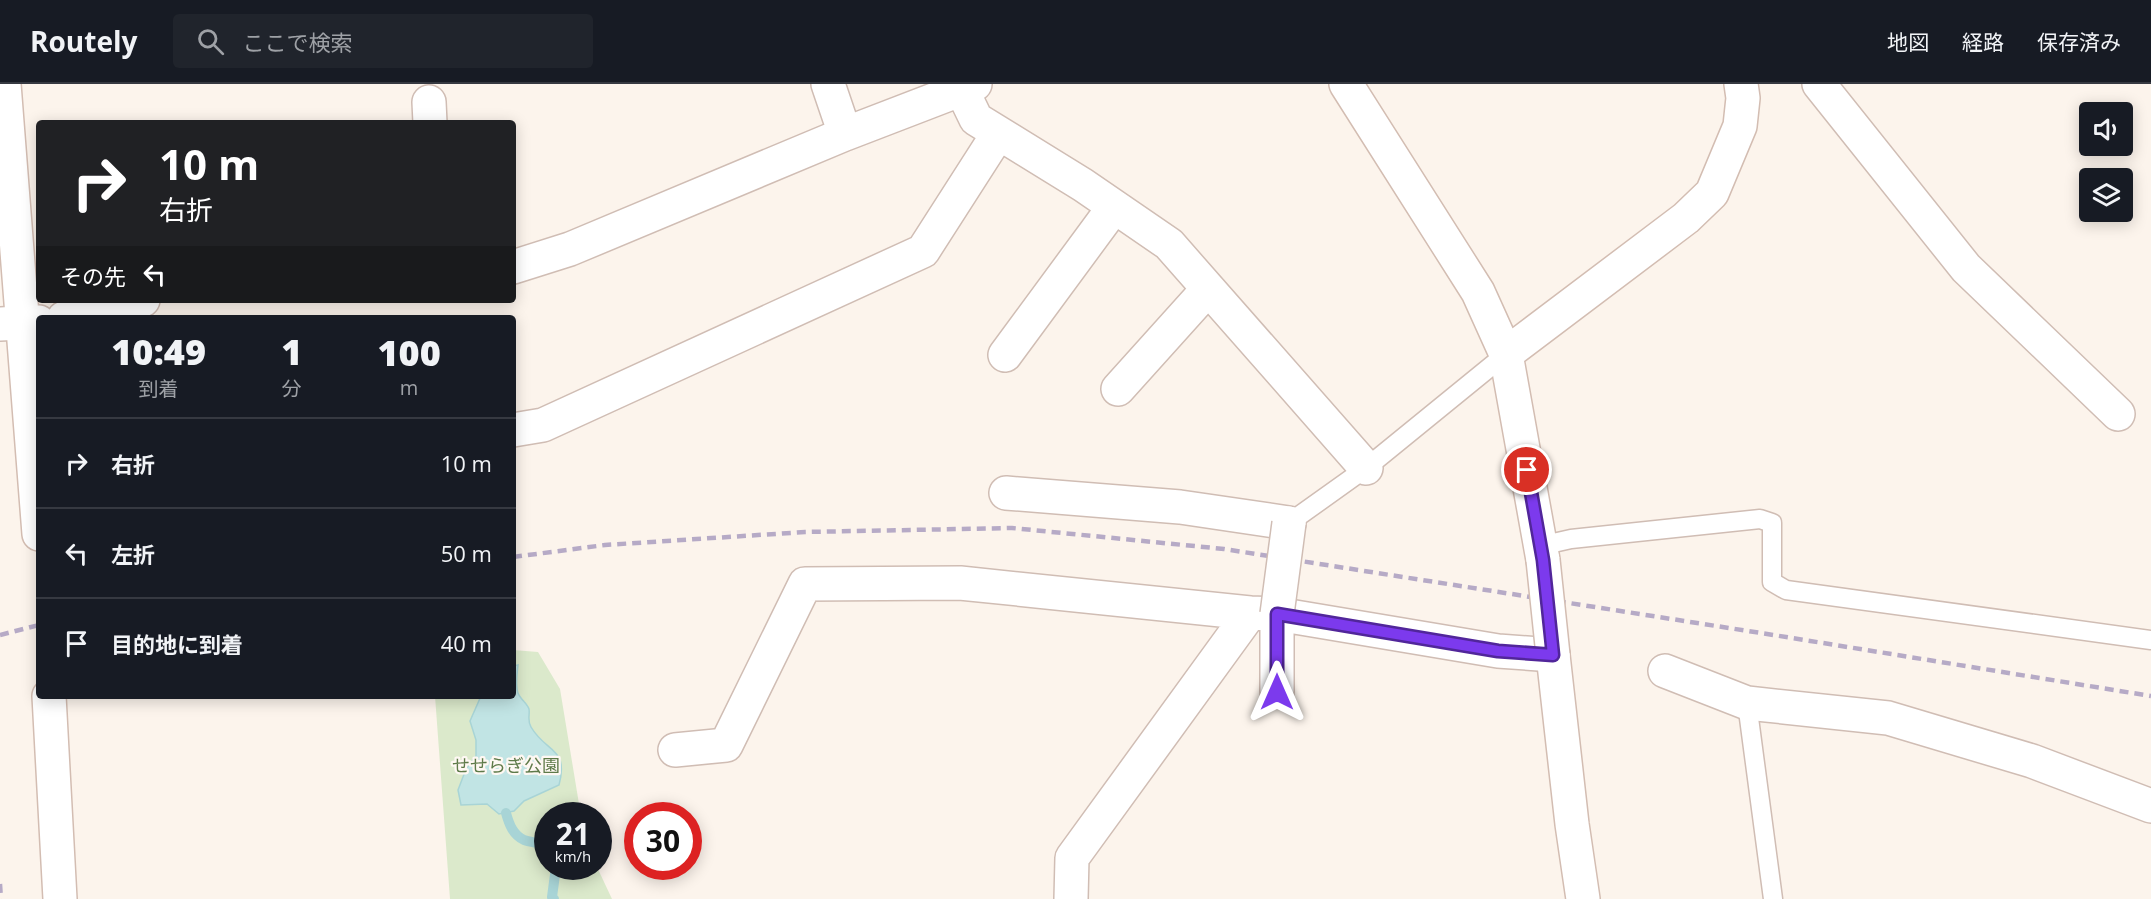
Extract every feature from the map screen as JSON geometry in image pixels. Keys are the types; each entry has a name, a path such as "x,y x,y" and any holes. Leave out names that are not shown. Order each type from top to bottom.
{"street":[{"path":"4,84 20,324 36,501"},
{"path":"828,84 845,134"},
{"path":"1346,84 1478,292 1506,354 1541,553 1572,824 1583,899"},
{"path":"1506,354 1686,218 1712,193 1740,126 1743,98 1741,84"},
{"path":"1819,84 1966,268 2118,414"},
{"path":"516,266 570,249 845,134 968,86 976,119 1083,185 1169,244 1366,468"},
{"path":"516,430 543,426 923,251 998,134"},
{"path":"1005,355 1114,207"},
{"path":"1118,389 1208,289"},
{"path":"77,315 130,303"},
{"path":"1006,493 1180,507 1289,523 1263,614 1072,858 1071,899"},
{"path":"675,750 726,745 805,584 960,583 1263,614 1498,651 1553,655"},
{"path":"1263,614 1277,692"},
{"path":"1665,671 1747,703 1888,718 2032,761 2151,806"},
{"path":"49,699 60,899"}],"lane":[{"path":"1289,523 1366,468 1506,354"},
{"path":"1541,553 1571,539 1760,519 1772,523 1772,582 1786,590 2151,640"},
{"path":"1747,703 1773,899"}],"green space":[{"name":"せせらぎ公園","path":"516,650 538,652 560,689 579,802 534,802 534,880 603,880 612,899 450,899 435,699 516,699"}],"water":[{"path":"516,683 520,697 529,709 531,727 554,752 561,764 559,785 524,801 514,811 499,814 487,804 461,805 458,790 466,769 476,756 476,740 470,721 480,699 516,699"}],"waterway":[{"path":"506,813 514,832 524,840 534,843"},
{"path":"554,880 552,897 554,899"}],"railway":[{"path":"516,557 605,545 805,532 1012,528 1224,549 2151,696"},
{"path":"0,635 36,626"},
{"path":"0,884 1,899"}],"route":[{"path":"1277,692 1277,614 1498,651 1553,655 1543,560 1527,470"}]}
